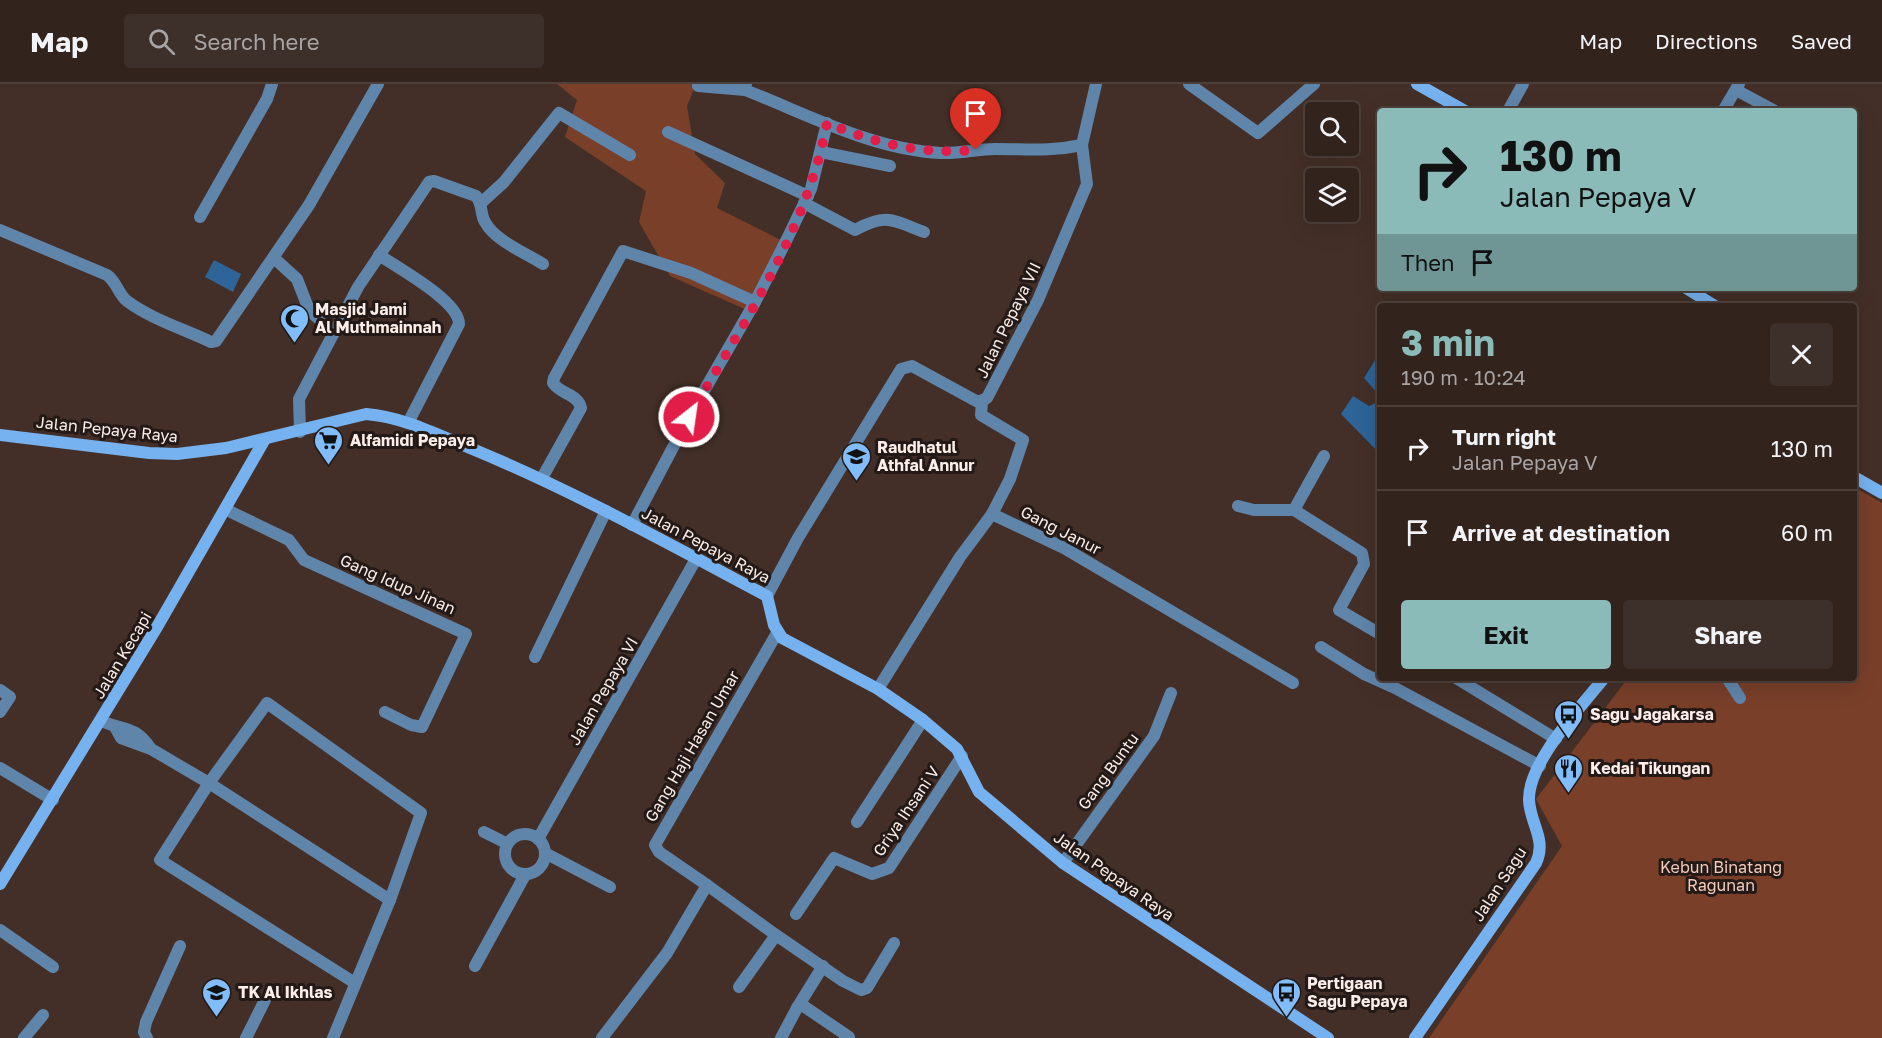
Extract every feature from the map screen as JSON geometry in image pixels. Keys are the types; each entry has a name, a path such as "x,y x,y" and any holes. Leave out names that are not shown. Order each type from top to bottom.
{"street":[{"path":"200,217 267,99 272,84"},
{"path":"0,230 107,275 116,284 123,297 134,305 211,342 218,339 315,196 378,84"},
{"name":"Jalan Pepaya VII","path":"767,596 798,538 901,369 912,366 978,402 987,398 1038,300 1088,184 1082,145 1096,84"},
{"path":"1189,84 1258,133 1315,84"},
{"path":"1306,100 1315,84"},
{"path":"1417,84 1461,108"},
{"path":"1510,108 1523,84"},
{"path":"698,86 746,87 827,123 905,149 942,154 993,149 1049,152 1082,145"},
{"path":"1725,108 1737,87 1770,108"},
{"path":"481,203 504,182 559,114 630,154"},
{"path":"632,525 689,417 755,302 806,200 822,152 827,123"},
{"path":"668,132 806,200 855,230 876,219 890,219 924,232"},
{"path":"822,152 890,166"},
{"path":"300,432 299,399 379,255 429,182 434,181 476,196 481,203 486,224 504,240 543,264"},
{"path":"542,478 581,408 577,399 556,388 553,383 554,378 623,251 691,273 755,302"},
{"path":"379,255 449,304 459,319 459,324 408,423"},
{"path":"274,258 297,279 309,310 334,333"},
{"path":"1693,291 1711,303"},
{"path":"878,689 960,557 992,514 1010,480 1023,440 981,415 982,402"},
{"name":"Jalan Pepaya Raya","path":"0,435 149,453 177,453 206,451 300,432 366,414 408,423 542,478 767,596 777,633 782,638 878,689 951,742 962,756 979,792 1063,863 1328,1038"},
{"name":"Jalan Kecapi","path":"0,884 101,721 227,510 266,439"},
{"path":"1294,510 1324,456"},
{"path":"1857,479 1882,493"},
{"path":"1238,506 1254,510 1294,510 1362,553 1364,564 1338,610 1377,632"},
{"name":"Gang Idup Jinan","path":"227,510 289,540 304,560 466,634 422,727 411,725 385,711"},
{"path":"535,657 606,511"},
{"name":"Gang Janur","path":"992,514 1064,548 1293,683"},
{"name":"Jalan Pepaya VI","path":"538,838 696,558"},
{"name":"Gang Haji Hasan Umar","path":"707,885 659,852 655,845 777,633"},
{"path":"1321,647 1377,680"},
{"path":"1380,681 1540,765"},
{"path":"1461,681 1557,739"},
{"name":"Jalan Sagu","path":"1415,1038 1536,863 1541,842 1529,800 1540,765 1602,681"},
{"path":"1729,681 1740,698"},
{"path":"0,690 10,697 0,712"},
{"name":"Gang Buntu","path":"1063,863 1154,736 1171,693"},
{"path":"333,1038 390,900 421,813 267,703 209,783 160,860 355,983"},
{"path":"857,822 923,720"},
{"path":"101,721 115,727 122,738 151,749 209,783 390,900"},
{"name":"Griya Ihsani V","path":"796,915 834,858 872,874 888,868 962,756"},
{"path":"0,768 53,800"},
{"path":"484,832 507,843"},
{"path":"525,875 511,871 504,858 507,843 515,836 527,834 538,838 545,853 610,887"},
{"path":"475,966 525,875 540,868 545,853"},
{"path":"602,1038 667,953 707,885 854,987 863,990 894,944"},
{"path":"0,930 53,967"},
{"path":"739,987 776,934"},
{"path":"147,1038 144,1032 146,1022 180,946"},
{"path":"781,1038 823,966"},
{"path":"246,1038 265,1000"},
{"path":"797,1008 802,1005 849,1037"},
{"path":"24,1038 43,1015"}],"green space":[{"path":"557,84 696,84 687,106 695,154 725,183 717,208 789,244 756,314 670,276 639,222 646,191 565,137 577,100"},
{"name":"Kebun Binatang Ragunan","path":"1857,489 1882,503 1882,1038 1429,1038 1562,846 1536,799 1626,681 1857,681"}],"water":[{"path":"214,260 241,274 233,292 205,277"},
{"path":"1377,357 1377,393 1364,378"},
{"path":"1353,396 1369,406 1377,402 1377,451 1341,414"}],"place":[{"name":"Masjid Jami Al Muthmainnah","path":"294,344"},
{"name":"Alfamidi Pepaya","path":"329,466"},
{"name":"Raudhatul Athfal Annur","path":"856,482"},
{"name":"Sagu Jagakarsa","path":"1569,740"},
{"name":"Kedai Tikungan","path":"1569,794"},
{"name":"TK Al Ikhlas","path":"217,1018"},
{"name":"Pertigaan Sagu Pepaya","path":"1286,1018"}],"route":[{"path":"689,417 755,302 811,189 822,152 827,123 905,149 942,154 976,150"}]}
